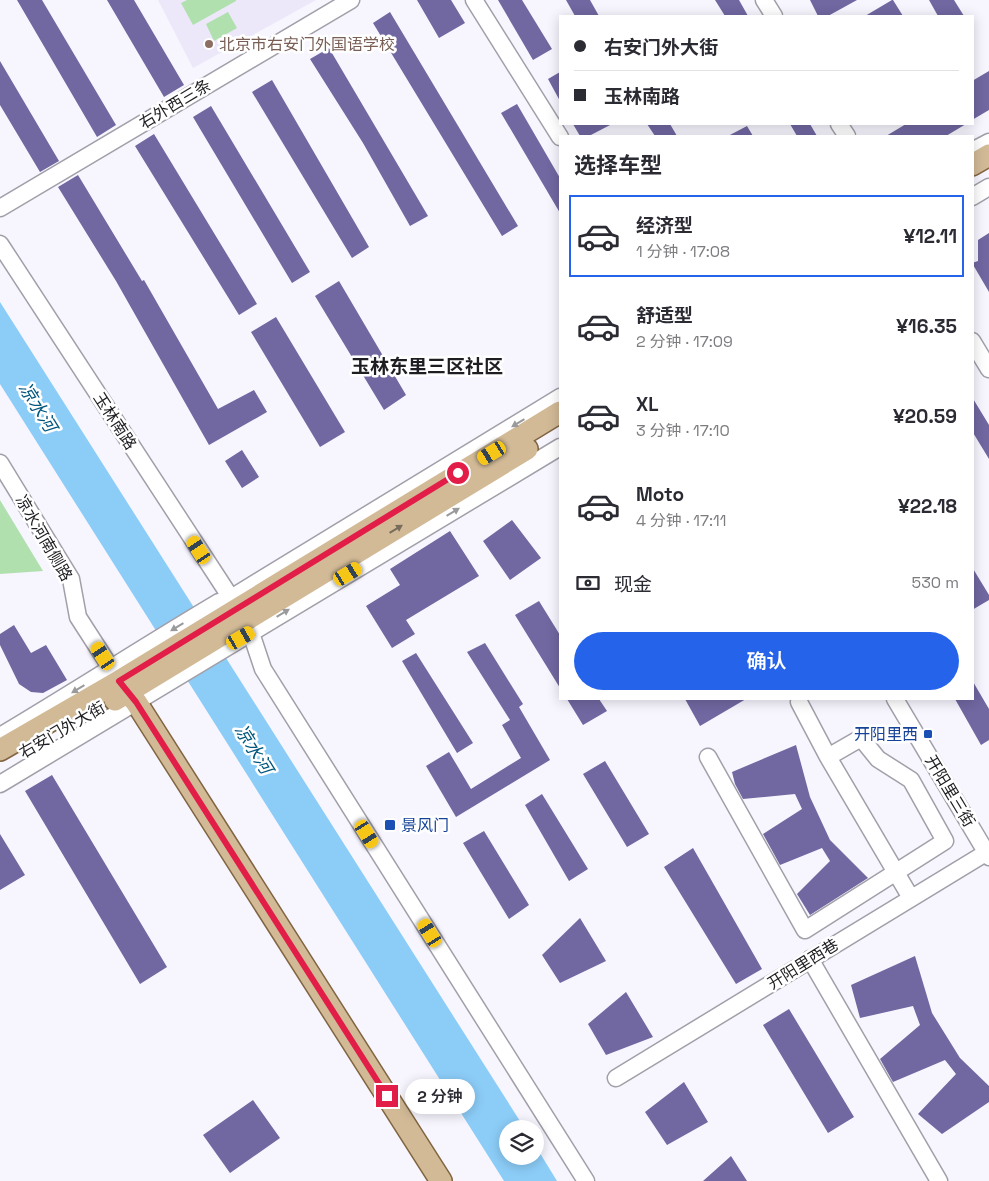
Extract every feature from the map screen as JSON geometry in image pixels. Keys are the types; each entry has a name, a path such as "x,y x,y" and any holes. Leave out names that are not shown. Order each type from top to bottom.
{"main road":[{"path":"974,164 989,155"},
{"path":"974,180 989,171"},
{"path":"234,619 559,413"},
{"path":"234,619 559,430"},
{"name":"右安门外大街","path":"0,766 145,672 234,619"},
{"path":"124,686 441,1181"},
{"name":"右安门外大街","path":"0,750 124,686"}],"street":[{"name":"右外西三条","path":"0,208 351,0"},
{"path":"474,0 559,135"},
{"path":"764,0 773,15"},
{"path":"974,150 989,142"},
{"path":"974,196 989,187"},
{"name":"玉林南路","path":"0,244 234,619 263,669 586,1181"},
{"path":"974,344 989,368"},
{"path":"234,619 559,398"},
{"path":"0,784 124,686 145,672 234,619 559,449"},
{"name":"凉水河南侧路","path":"0,463 71,578 78,617 124,686"},
{"path":"0,736 124,686"},
{"name":"开阳里三街","path":"896,700 988,854"},
{"path":"799,702 828,757 911,898"},
{"path":"708,757 806,930 945,841 911,780 878,759 861,738 828,757"},
{"name":"开阳里西巷","path":"616,1078 911,898 988,854"},
{"path":"810,959 939,1181"}],"shaded area":[{"name":"北京市右安门外国语学校","path":"158,0 316,0 193,68"}],"green space":[{"path":"187,0 236,1 193,25 181,3"},
{"path":"228,12 237,28 214,41 206,24"},
{"path":"0,500 43,571 0,574"}],"water":[{"name":"凉水河","path":"0,302 519,1120 499,1120 499,1165 544,1165 544,1160 557,1181 504,1181 0,384"}],"building":[{"path":"17,0 42,0 116,125 97,137"},
{"path":"107,0 134,0 184,85 164,97"},
{"path":"417,0 451,0 465,23 439,38"},
{"path":"498,0 522,0 552,49 533,60"},
{"path":"566,0 590,0 598,15 574,15"},
{"path":"715,0 739,0 747,15 724,15"},
{"path":"810,0 857,0 830,15 818,15"},
{"path":"892,0 902,15 867,15"},
{"path":"929,0 954,0 963,15 937,15"},
{"path":"390,12 518,226 502,236 373,23"},
{"path":"329,48 428,216 410,226 363,143 310,59"},
{"path":"0,61 59,161 40,172 0,105"},
{"path":"989,71 989,110 974,119 974,80"},
{"path":"559,73 559,99 548,79"},
{"path":"272,80 369,247 352,258 252,92"},
{"path":"517,104 559,176 559,211 501,113"},
{"path":"211,106 310,272 292,283 193,117"},
{"path":"574,125 610,125 591,135 579,135"},
{"path":"648,125 671,125 676,135 654,135"},
{"path":"791,125 811,125 816,135 796,135"},
{"path":"904,125 964,125 948,135 888,135"},
{"path":"747,126 752,135 730,135"},
{"path":"154,134 257,304 239,315 135,146"},
{"path":"78,175 142,281 144,280 218,409 254,390 267,412 209,445 116,281 58,187"},
{"path":"989,233 989,292 974,266 974,262 978,261 978,240"},
{"path":"339,281 406,395 384,410 315,296"},
{"path":"276,317 345,432 320,447 251,332"},
{"path":"974,400 989,425 989,459 974,434"},
{"path":"242,450 259,477 242,488 225,461"},
{"path":"512,520 541,558 510,580 483,541"},
{"path":"450,531 479,576 406,620 415,634 392,648 366,606 400,585 390,569"},
{"path":"974,570 989,595 989,600 974,609"},
{"path":"539,601 559,633 559,686 515,615"},
{"path":"14,625 31,653 46,645 67,680 43,693 31,692 19,684 0,645 0,634"},
{"path":"485,643 523,704 519,707 550,760 456,817 426,766 449,752 471,789 521,758 502,725 510,720 467,652"},
{"path":"416,653 473,743 457,753 402,661"},
{"path":"974,683 989,709 989,740 981,745 956,700 974,700"},
{"path":"568,700 600,700 607,711 583,725"},
{"path":"686,700 744,700 700,726"},
{"path":"796,745 810,797 830,840 868,878 810,915 797,894 830,861 822,848 780,865 763,834 802,809 795,794 743,799 735,784 732,772"},
{"path":"605,761 649,834 627,847 583,774"},
{"path":"52,775 167,967 140,984 25,791"},
{"path":"542,794 588,869 569,881 525,805"},
{"path":"484,831 529,905 509,919 463,843"},
{"path":"0,834 25,875 0,890"},
{"path":"693,848 762,969 736,984 664,867"},
{"path":"580,918 606,961 560,983 542,955"},
{"path":"915,956 932,1013 960,1058 989,1086 989,1102 942,1134 918,1114 956,1074 945,1060 893,1082 880,1059 920,1025 913,1006 860,1018 851,985"},
{"path":"626,992 653,1037 606,1055 588,1024"},
{"path":"789,1009 854,1117 828,1133 763,1025"},
{"path":"684,1082 708,1122 667,1145 645,1112"},
{"path":"253,1100 280,1138 230,1173 203,1135"},
{"path":"731,1156 747,1181 703,1181"}],"place":[{"name":"北京市右安门外国语学校","path":"209,44"},
{"name":"开阳里西","path":"928,734"},
{"name":"景风门","path":"390,825"}],"district":[{"name":"玉林东里三区社区","path":"427,366"}],"route":[{"path":"387,1096 136,702 119,681 458,473"}]}
